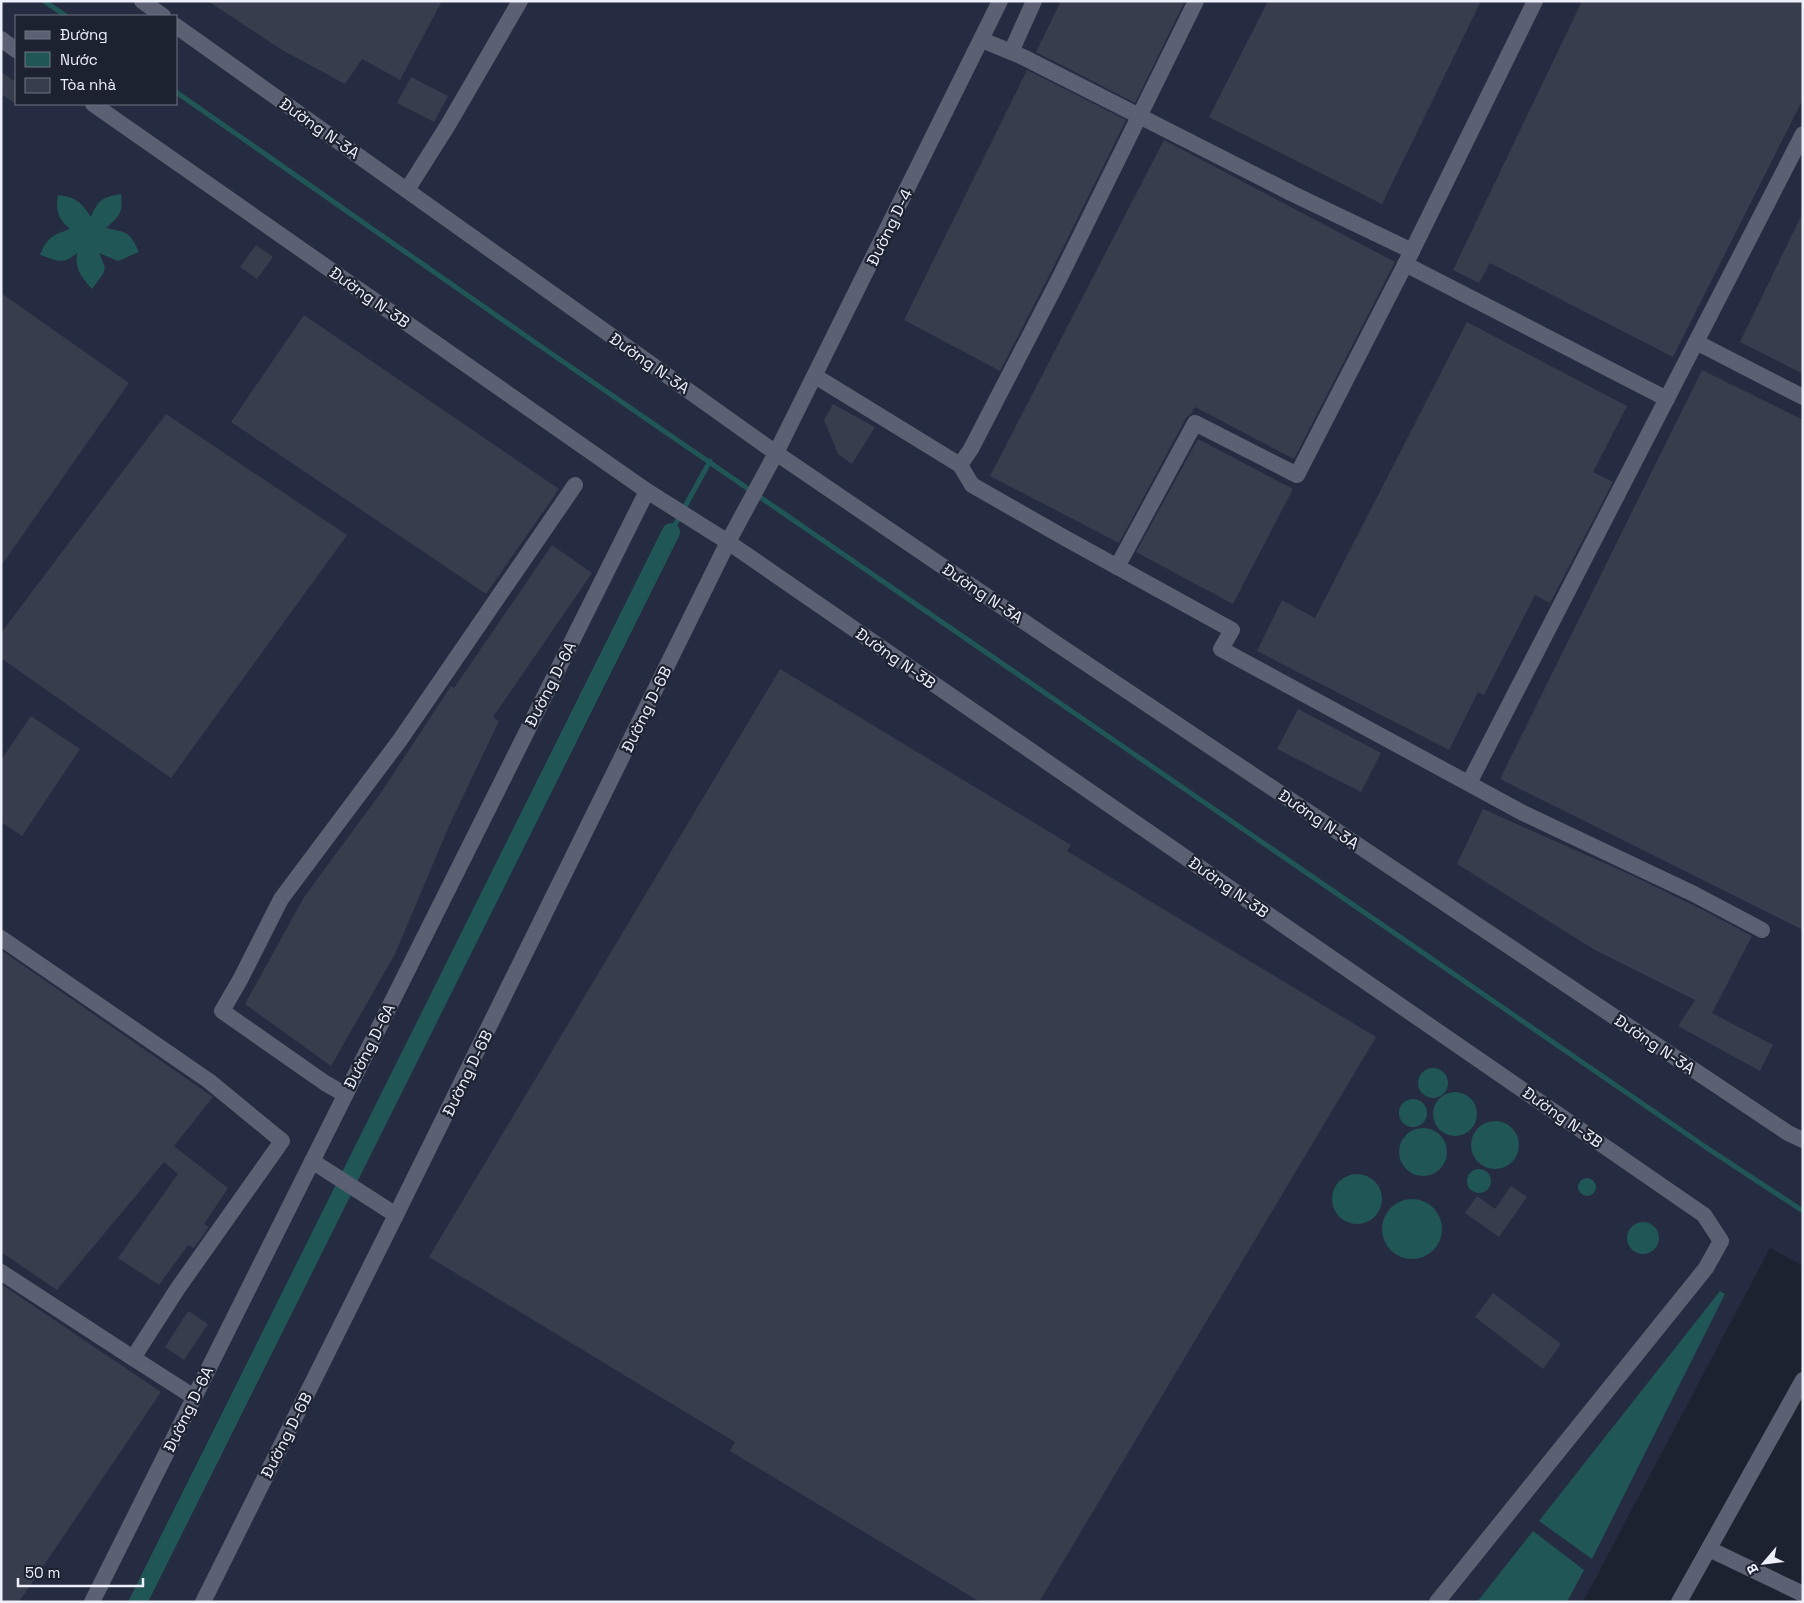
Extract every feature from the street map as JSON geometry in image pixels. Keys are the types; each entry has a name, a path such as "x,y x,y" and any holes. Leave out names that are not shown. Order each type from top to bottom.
{"street":[{"path":"142,1 162,15"},
{"path":"407,190 520,1"},
{"name":"Đường D-4","path":"746,510 815,376 1000,1"},
{"path":"1011,52 1034,1"},
{"path":"960,465 971,450 1006,382 1196,1"},
{"path":"1117,567 1195,423 1297,475 1409,257 1535,1"},
{"name":"Đường N-3A","path":"178,27 776,453 1090,666 1788,1133 1803,1140"},
{"path":"1,40 15,49"},
{"path":"982,40 1011,52 1291,193 1667,399"},
{"name":"Đường N-3B","path":"94,105 647,491 728,542 1704,1215 1721,1241 1706,1268 1437,1602"},
{"path":"1468,783 1803,134"},
{"path":"1696,342 1803,397"},
{"path":"815,376 960,465 972,485 1232,630 1220,649 1523,813 1694,894 1762,930"},
{"path":"344,1094 325,1083 222,1010 240,980 281,899 400,740 575,486"},
{"name":"Đường D-6A","path":"92,1602 344,1094 647,491"},
{"name":"Đường D-6B","path":"203,1602 728,542 746,510"},
{"path":"1,938 210,1081 282,1140 178,1288 133,1358"},
{"path":"312,1160 396,1215"},
{"path":"1,1272 194,1396"},
{"path":"1679,1602 1803,1380"},
{"path":"1709,1549 1803,1594"}],"shaded area":[{"path":"1,1 1803,1 1803,1266 1770,1248 1583,1602 1,1602"}],"water":[{"path":"121,194 120,214 106,228 130,236 139,252 118,261 99,253 105,267 103,274 92,289 80,272 77,264 77,253 63,261 40,255 51,238 70,229 63,222 59,214 57,205 58,195 77,201 91,217 102,200"},
{"path":"1433,1068 1443,1073 1448,1083 1443,1093 1433,1098 1423,1093 1418,1083 1423,1073"},
{"path":"1455,1092 1467,1096 1473,1102 1477,1114 1473,1126 1467,1132 1455,1136 1443,1132 1437,1126 1433,1114 1437,1102 1443,1096"},
{"path":"1413,1099 1423,1103 1427,1113 1423,1123 1413,1127 1403,1123 1399,1113 1403,1103"},
{"path":"1495,1121 1504,1123 1512,1128 1517,1136 1519,1145 1517,1154 1512,1162 1504,1167 1495,1169 1486,1167 1478,1162 1473,1154 1471,1145 1473,1136 1478,1128 1486,1123"},
{"path":"1423,1128 1432,1130 1440,1135 1445,1143 1447,1152 1445,1161 1440,1169 1432,1174 1423,1176 1414,1174 1406,1169 1401,1161 1399,1152 1401,1143 1406,1135 1414,1130"},
{"path":"1479,1169 1488,1172 1491,1181 1488,1190 1479,1193 1470,1190 1467,1181 1470,1172"},
{"path":"1352,1174 1362,1174 1375,1181 1382,1194 1382,1204 1375,1217 1362,1224 1352,1224 1343,1220 1336,1213 1332,1204 1332,1194 1336,1185 1343,1178"},
{"path":"1583,1178 1591,1178 1596,1183 1594,1194 1583,1196 1578,1191 1578,1183"},
{"path":"1406,1199 1418,1199 1429,1204 1437,1212 1442,1223 1440,1241 1429,1254 1418,1259 1406,1259 1395,1254 1387,1246 1382,1235 1382,1223 1387,1212 1395,1204"},
{"path":"1643,1222 1649,1223 1654,1227 1658,1232 1658,1244 1654,1249 1649,1253 1643,1254 1637,1253 1632,1249 1628,1244 1627,1238 1628,1232 1632,1227 1637,1223"},
{"path":"1720,1291 1725,1294 1592,1559 1539,1521"},
{"path":"1533,1531 1584,1570 1567,1602 1477,1602"}],"building":[{"path":"208,1 442,1 400,80 362,59 345,84 282,50"},
{"path":"1061,1 1185,1 1135,103 1036,52"},
{"path":"1268,1 1481,1 1382,204 1209,117"},
{"path":"1582,1 1803,1 1803,99 1673,357 1490,263 1479,283 1453,270"},
{"path":"1027,70 1126,120 1000,371 904,320"},
{"path":"1,72 15,81 15,103 1,94"},
{"path":"411,77 448,96 434,122 397,103"},
{"path":"1164,140 1395,262 1294,459 1195,407 1186,418 1119,543 990,476"},
{"path":"1803,212 1803,374 1740,342"},
{"path":"256,245 273,257 257,279 240,267"},
{"path":"1,293 129,383 1,566"},
{"path":"304,315 559,489 486,594 231,422"},
{"path":"1467,322 1627,406 1593,472 1613,482 1550,603 1535,595 1484,695 1478,692 1449,750 1257,651 1282,600 1315,618"},
{"path":"1702,370 1803,420 1803,930 1500,779"},
{"path":"833,404 875,427 852,464 838,454 824,420"},
{"path":"166,414 347,535 171,778 1,658 1,633"},
{"path":"1198,439 1293,489 1233,604 1136,552"},
{"path":"552,545 592,573 493,717 499,721 449,826 395,954 331,1066 245,1004 304,897 382,791 451,686 454,688"},
{"path":"780,669 1071,845 1067,851 1376,1037 1039,1602 980,1602 730,1451 735,1442 429,1257"},
{"path":"1298,709 1381,753 1361,792 1277,749"},
{"path":"31,716 80,749 22,836 1,822 1,760"},
{"path":"1483,809 1629,874 1752,936 1712,1013 1773,1045 1760,1071 1678,1026 1695,1000 1595,950 1457,864"},
{"path":"1,950 213,1097 174,1146 228,1188 204,1224 209,1227 194,1248 188,1245 159,1285 118,1258 178,1174 164,1162 57,1290 1,1252"},
{"path":"1511,1186 1527,1197 1499,1237 1465,1213 1477,1196 1495,1209"},
{"path":"1,1284 161,1392 19,1602 1,1602"},
{"path":"1493,1293 1561,1344 1543,1369 1475,1317"},
{"path":"188,1311 208,1324 184,1360 165,1347"}],"waterway":[{"path":"44,1 65,15"},
{"path":"178,93 533,341 1707,1148 1803,1211"},
{"path":"671,532 710,461"},
{"path":"138,1602 671,532"}]}
